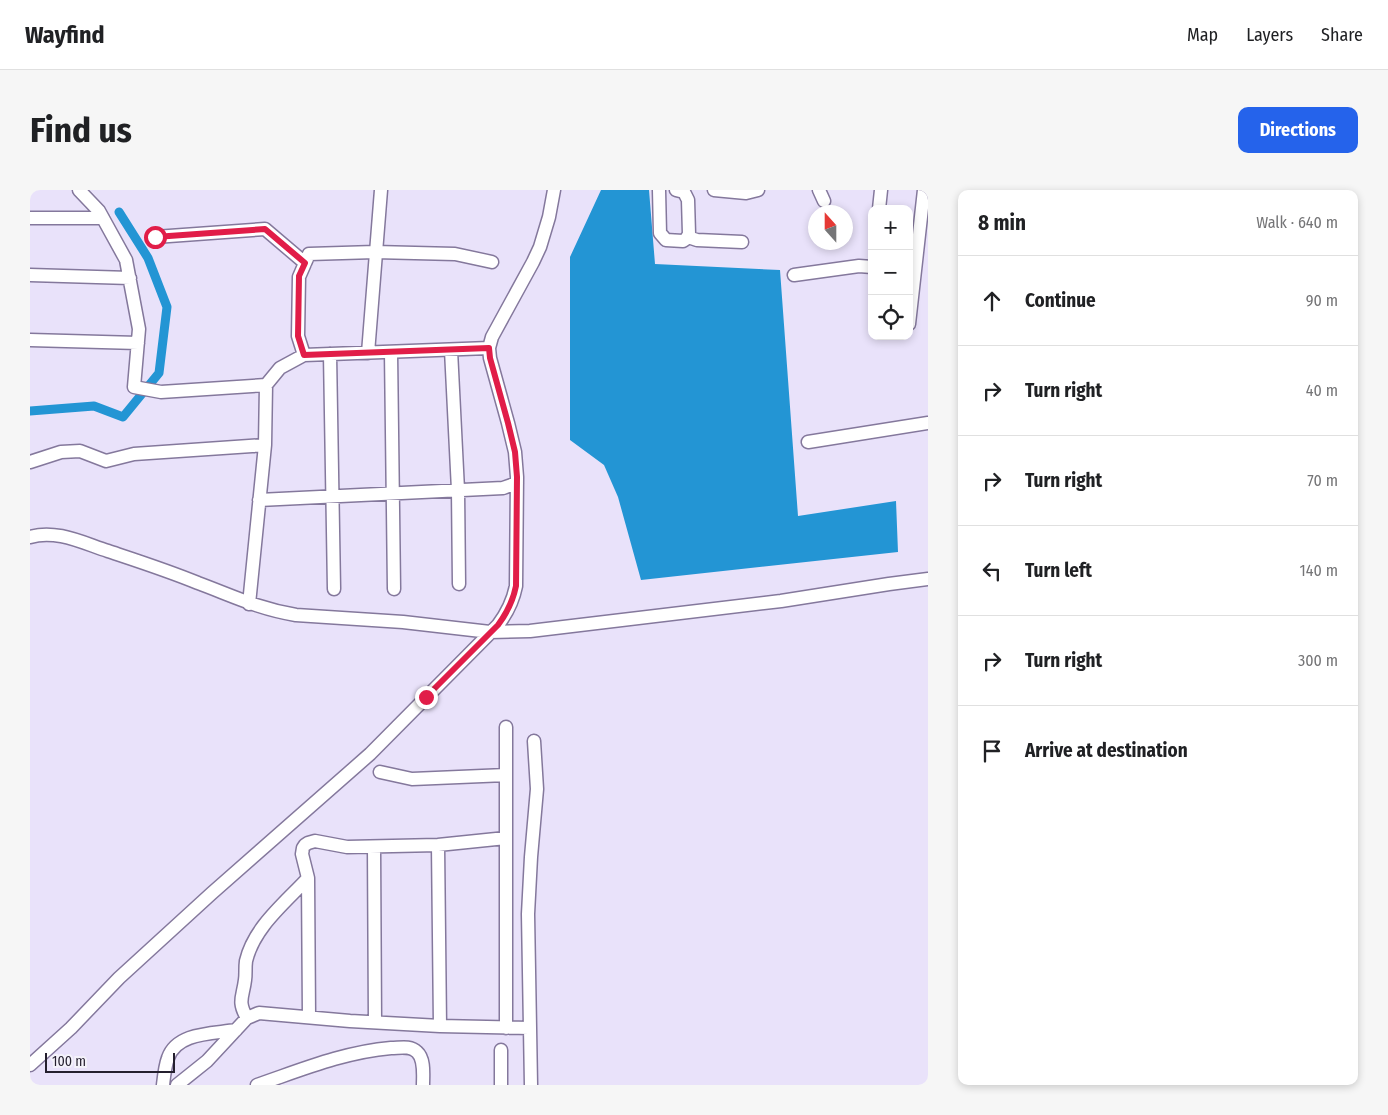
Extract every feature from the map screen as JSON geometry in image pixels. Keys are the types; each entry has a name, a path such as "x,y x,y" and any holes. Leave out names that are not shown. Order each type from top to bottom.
{"street":[{"path":"79,190 104,218 126,260 139,329 134,387 161,392 266,385"},
{"path":"368,353 381,190"},
{"path":"30,1065 71,1028 119,978 370,754 498,625 508,610 516,586 516,467 512,437 490,358 489,348 492,337 540,247 549,217 554,190"},
{"path":"659,190 659,229 662,236 666,240 683,241 689,234 688,200 686,194 680,190"},
{"path":"714,190 743,193 758,190"},
{"path":"879,205 881,190"},
{"path":"913,301 918,272 924,190"},
{"path":"30,218 104,218"},
{"path":"155,237 265,229 305,263"},
{"path":"688,237 696,240 742,242"},
{"path":"304,355 298,336 299,276 309,254 375,252 455,254 492,262"},
{"path":"794,275 859,266 868,267"},
{"path":"30,275 130,278"},
{"path":"30,340 138,343"},
{"path":"249,604 265,445 266,385 280,368 304,355 489,348"},
{"path":"450,350 458,490 459,584"},
{"path":"390,352 394,589"},
{"path":"330,354 334,589"},
{"path":"808,442 928,423"},
{"path":"30,462 61,452 80,451 106,461 134,454 265,445"},
{"path":"259,500 503,488 517,483"},
{"path":"30,537 49,534 65,537 153,565 249,604 280,612 296,615 403,622 490,632 530,631 772,602 928,579"},
{"path":"506,728 506,1028"},
{"path":"531,1085 528,914 537,789 534,741"},
{"path":"380,772 412,779 506,775"},
{"path":"309,1017 308,878 302,854 303,848 308,842 315,841 347,847 438,845 506,838"},
{"path":"438,845 440,1026"},
{"path":"374,846 374,1022"},
{"path":"247,1018 242,1007 242,996 246,961 253,942 264,925 308,878"},
{"path":"177,1085 207,1061 247,1018 255,1013 263,1012 440,1026 529,1028"},
{"path":"163,1085 167,1060 178,1044 193,1037 236,1030"},
{"path":"257,1085 283,1081 314,1064 351,1054 408,1047 416,1050 422,1060 423,1085"},
{"path":"500,1085 501,1050"}],"water":[{"path":"601,190 649,190 655,264 780,270 798,516 896,501 898,552 641,580 618,497 604,465 570,440 570,257"}],"waterway":[{"path":"30,411 94,406 123,417 159,373 167,307 148,258 119,212"}],"route":[{"path":"155,237 265,229 305,263 299,276 298,336 304,355 489,348 515,452 517,477 515,594 498,625 426,697"}]}
